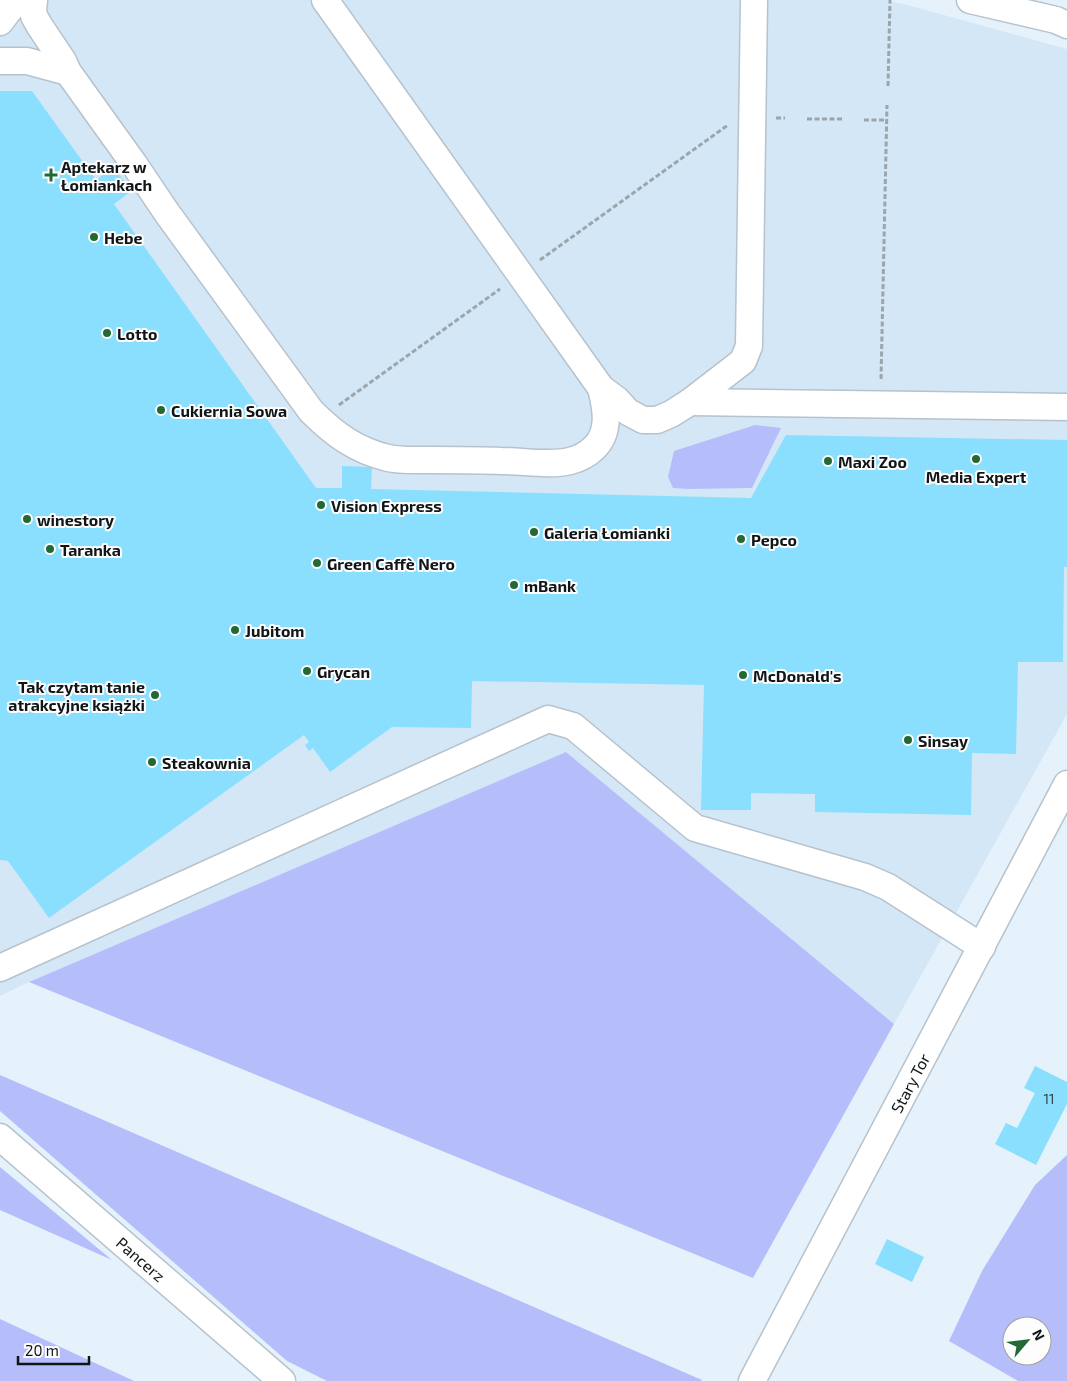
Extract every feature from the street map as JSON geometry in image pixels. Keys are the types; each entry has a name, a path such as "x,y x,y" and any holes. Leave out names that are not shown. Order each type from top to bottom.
{"street":[{"path":"0,22 18,0"},
{"path":"34,0 34,16 68,72 167,213 311,411 332,432 352,445 388,458 559,463 572,461 594,448 603,437 606,420 601,388"},
{"path":"325,0 601,388 617,400 628,412 642,420 657,420 690,402 742,361 749,346 754,0"},
{"path":"970,0 1063,21"},
{"path":"0,61 27,62 68,72"},
{"path":"690,402 1067,407"},
{"path":"0,968 548,719 573,726 695,828 866,877 888,887 982,947"},
{"name":"Stary Tor","path":"752,1381 1067,784"},
{"name":"Pancerz","path":"0,1137 282,1381"}],"path":[{"path":"888,86 890,0"},
{"path":"881,385 887,105"},
{"path":"807,119 843,119"},
{"path":"539,261 735,120"},
{"path":"864,120 887,120"},
{"path":"335,407 502,287"}],"shaded area":[{"path":"0,0 885,0 1067,49 1067,714 894,1024 566,752 0,996"},
{"path":"755,425 781,428 752,488 673,488 668,477 674,451"},
{"path":"566,752 894,1024 753,1278 29,982"},
{"path":"0,1075 702,1380 327,1381 287,1361 0,1111"},
{"path":"1067,1155 1067,1381 1018,1381 949,1341 982,1271 1035,1185"},
{"path":"0,1167 112,1260 0,1210"},
{"path":"0,1319 134,1381 0,1381"}],"building":[{"name":"Galeria Łomianki","path":"0,91 32,91 96,180 114,167 131,191 114,204 316,488 342,488 342,466 372,467 371,489 751,498 786,435 1067,440 1067,567 1064,567 1063,662 1018,662 1016,754 972,753 971,815 815,812 815,794 751,793 751,810 701,810 704,685 472,681 471,728 392,727 330,772 313,748 309,751 305,745 309,742 304,735 49,918 8,861 0,860"},
{"path":"1035,1066 1067,1082 1067,1104 1036,1165 995,1144 1006,1123 1017,1128 1035,1093 1024,1088"},
{"path":"887,1239 924,1257 912,1282 875,1264"}],"place":[{"name":"Aptekarz w Łomiankach","path":"51,175"},
{"name":"Hebe","path":"94,237"},
{"name":"Lotto","path":"107,333"},
{"name":"Cukiernia Sowa","path":"161,410"},
{"name":"Media Expert","path":"976,459"},
{"name":"Maxi Zoo","path":"828,461"},
{"name":"Vision Express","path":"321,505"},
{"name":"winestory","path":"27,519"},
{"name":"Galeria Łomianki","path":"534,532"},
{"name":"Pepco","path":"741,539"},
{"name":"Taranka","path":"50,549"},
{"name":"Green Caffè Nero","path":"317,563"},
{"name":"mBank","path":"514,585"},
{"name":"Jubitom","path":"235,630"},
{"name":"Grycan","path":"307,671"},
{"name":"McDonald's","path":"743,675"},
{"name":"Tak czytam tanie atrakcyjne książki","path":"155,695"},
{"name":"Sinsay","path":"908,740"},
{"name":"Steakownia","path":"152,762"}]}
